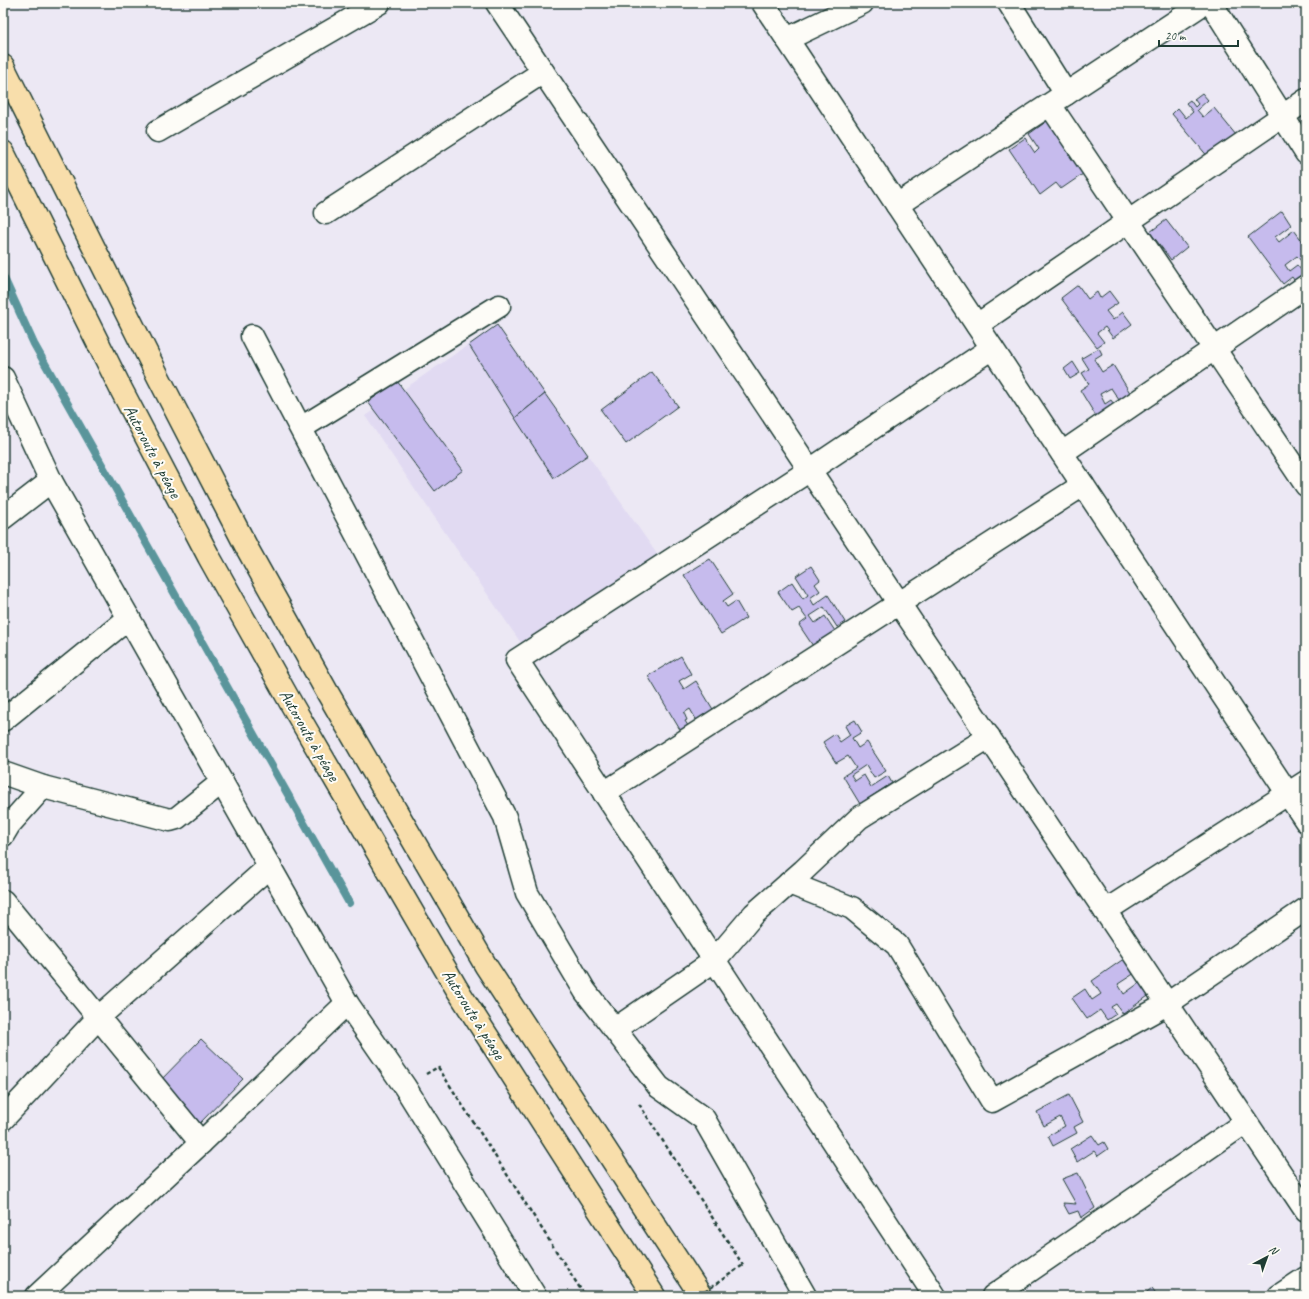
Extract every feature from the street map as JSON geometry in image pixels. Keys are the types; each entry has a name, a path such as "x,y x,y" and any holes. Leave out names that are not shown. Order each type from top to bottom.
{"highway":[{"path":"3,66 163,385 248,550 326,690 486,966 700,1296"},
{"name":"Autoroute à péage","path":"3,152 129,404 209,557 292,705 457,990 654,1296"}],"street":[{"path":"158,131 379,3"},
{"path":"497,3 1306,1212"},
{"path":"763,3 1306,821"},
{"path":"787,39 862,3"},
{"path":"1009,3 1058,99 1128,221 1306,485"},
{"path":"897,205 1204,3"},
{"path":"1211,3 1306,153"},
{"path":"326,212 543,72"},
{"path":"977,325 1306,100"},
{"path":"1062,453 1306,286"},
{"path":"301,428 499,306"},
{"path":"252,336 506,817 527,893 585,991 659,1087 704,1119 805,1296"},
{"path":"935,1296 517,660 810,470 992,348"},
{"path":"3,378 51,481 347,1003 405,1088 536,1296"},
{"path":"3,518 51,481"},
{"path":"604,793 1083,485"},
{"path":"3,720 129,618"},
{"path":"615,1029 714,961 754,914 859,818 989,737"},
{"path":"3,772 43,787 170,820 177,818 222,782"},
{"path":"1105,911 1306,782"},
{"path":"3,835 9,825 43,787"},
{"path":"3,1119 98,1017 270,866"},
{"path":"789,883 852,908 898,945 992,1101 1167,1004 1306,909"},
{"path":"3,901 201,1143"},
{"path":"37,1296 201,1143 347,1003"},
{"path":"993,1296 1246,1122"},
{"path":"1279,1296 1306,1278"}],"path":[{"path":"405,1088 438,1067 585,1296"},
{"path":"636,1100 743,1265 700,1296"}],"shaded area":[{"path":"497,325 659,557 523,646 365,416"}],"building":[{"path":"1202,93 1208,100 1197,110 1203,117 1214,108 1236,135 1209,158 1172,114 1178,108 1186,118 1193,112 1186,103 1190,100 1195,107 1198,104 1194,99"},
{"path":"1047,121 1083,174 1061,189 1056,183 1040,195 1009,149 1025,138 1035,153 1039,149 1029,134"},
{"path":"1282,211 1291,225 1275,237 1279,242 1294,230 1306,246 1306,267 1297,256 1285,265 1289,271 1297,265 1306,276 1297,284 1292,277 1283,284 1248,237"},
{"path":"1166,220 1187,247 1171,260 1150,232"},
{"path":"1078,285 1088,299 1097,292 1100,298 1109,291 1118,303 1106,311 1113,320 1123,312 1132,324 1113,338 1105,327 1097,333 1104,342 1097,347 1061,298"},
{"path":"1306,312 1306,323 1301,316"},
{"path":"497,325 545,394 515,418 469,345"},
{"path":"1099,348 1102,354 1094,359 1102,372 1113,365 1132,396 1121,403 1111,388 1100,394 1105,404 1111,400 1118,410 1097,418 1080,390 1089,384 1082,373 1089,369 1082,358"},
{"path":"1073,362 1080,373 1070,379 1064,369"},
{"path":"652,372 678,406 626,444 601,410"},
{"path":"397,381 463,470 435,491 368,402"},
{"path":"545,394 588,455 554,478 515,418"},
{"path":"710,559 733,594 723,601 727,607 736,601 746,618 721,634 684,575"},
{"path":"811,566 820,580 815,584 820,591 810,598 814,605 828,595 845,622 837,627 824,607 810,616 815,623 825,616 835,631 813,646 799,625 807,619 799,608 792,612 778,592 792,582 803,599 808,595 796,576"},
{"path":"681,656 691,674 679,681 684,689 696,681 717,716 700,726 690,709 684,713 687,720 685,721 690,729 682,733 648,676"},
{"path":"855,720 862,732 852,738 858,748 867,742 886,771 874,778 866,765 851,775 855,781 864,775 871,787 888,776 892,783 860,804 843,776 856,768 848,756 836,763 823,742 835,734 840,742 850,735 845,726"},
{"path":"1125,958 1135,973 1118,984 1124,994 1142,981 1151,994 1123,1014 1116,1004 1111,1007 1116,1014 1107,1020 1100,1010 1087,1019 1072,998 1085,989 1092,1000 1101,994 1092,981"},
{"path":"201,1039 243,1079 198,1125 156,1085"},
{"path":"1069,1095 1083,1122 1074,1127 1077,1133 1053,1146 1048,1136 1065,1126 1060,1117 1044,1126 1037,1112"},
{"path":"1092,1135 1099,1145 1104,1142 1108,1149 1098,1156 1094,1151 1077,1162 1070,1149"},
{"path":"1078,1173 1095,1208 1081,1218 1078,1211 1069,1214 1063,1203 1076,1204 1062,1179"},
{"path":"1152,1288 1158,1296 1142,1296"}],"waterway":[{"path":"3,276 34,344 349,903"}]}
